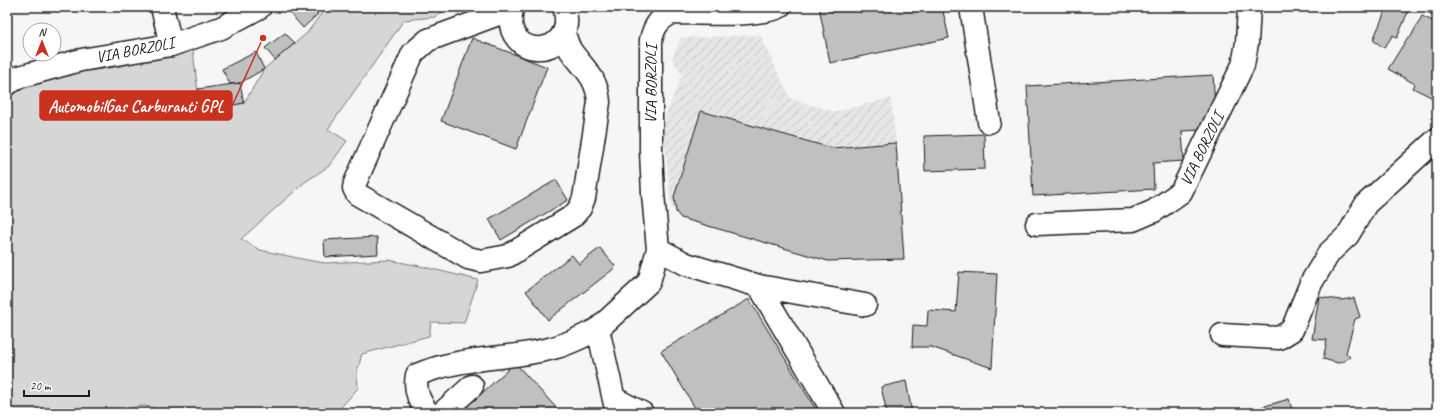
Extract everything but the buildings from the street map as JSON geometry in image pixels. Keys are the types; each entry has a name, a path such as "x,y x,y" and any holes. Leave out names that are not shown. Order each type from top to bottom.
{"street":[{"path":"162,7 171,44"},
{"name":"VIA BORZOLI","path":"7,84 19,77 80,60 171,44 221,28 260,7"},
{"path":"513,8 510,19 511,28 515,37 522,44 532,48 541,49 551,46 564,34 567,25 567,16 564,7"},
{"name":"VIA BORZOLI","path":"428,413 419,398 415,385 417,375 436,368 553,348 571,342 598,329 649,282 658,249 651,150 650,40 660,19 671,13 771,10 779,7"},
{"path":"971,7 989,122"},
{"name":"VIA BORZOLI","path":"1037,224 1133,220 1154,211 1181,192 1242,65 1247,43 1249,7"},
{"path":"513,8 428,40 413,53 354,188 357,194 468,258 481,261 508,256 573,216 580,208 587,176 599,102 599,93 591,75 571,50 564,34"},
{"path":"1222,336 1279,338 1292,330 1311,283 1329,253 1348,234 1366,204 1437,139"},
{"path":"658,249 686,264 759,286 865,305"},
{"path":"759,286 834,413"},
{"path":"598,329 616,406 642,413"},
{"path":"442,413 472,386"}],"shaded area":[{"path":"326,7 450,7 435,17 404,20 328,129 347,141 329,166 305,182 241,239 260,250 307,260 325,263 389,260 478,280 464,323 431,322 429,336 362,354 357,372 358,388 336,413 169,413 152,407 141,406 131,409 126,413 7,413 7,96 58,75 116,67 193,50 200,111 244,103 264,69 307,33"},
{"path":"760,35 791,99 835,112 891,98 896,143 904,259 828,261 681,218 671,206 663,122 682,75 672,59 681,38"}],"place":[{"name":"AutomobilGas Carburanti GPL","path":"263,38"}]}
